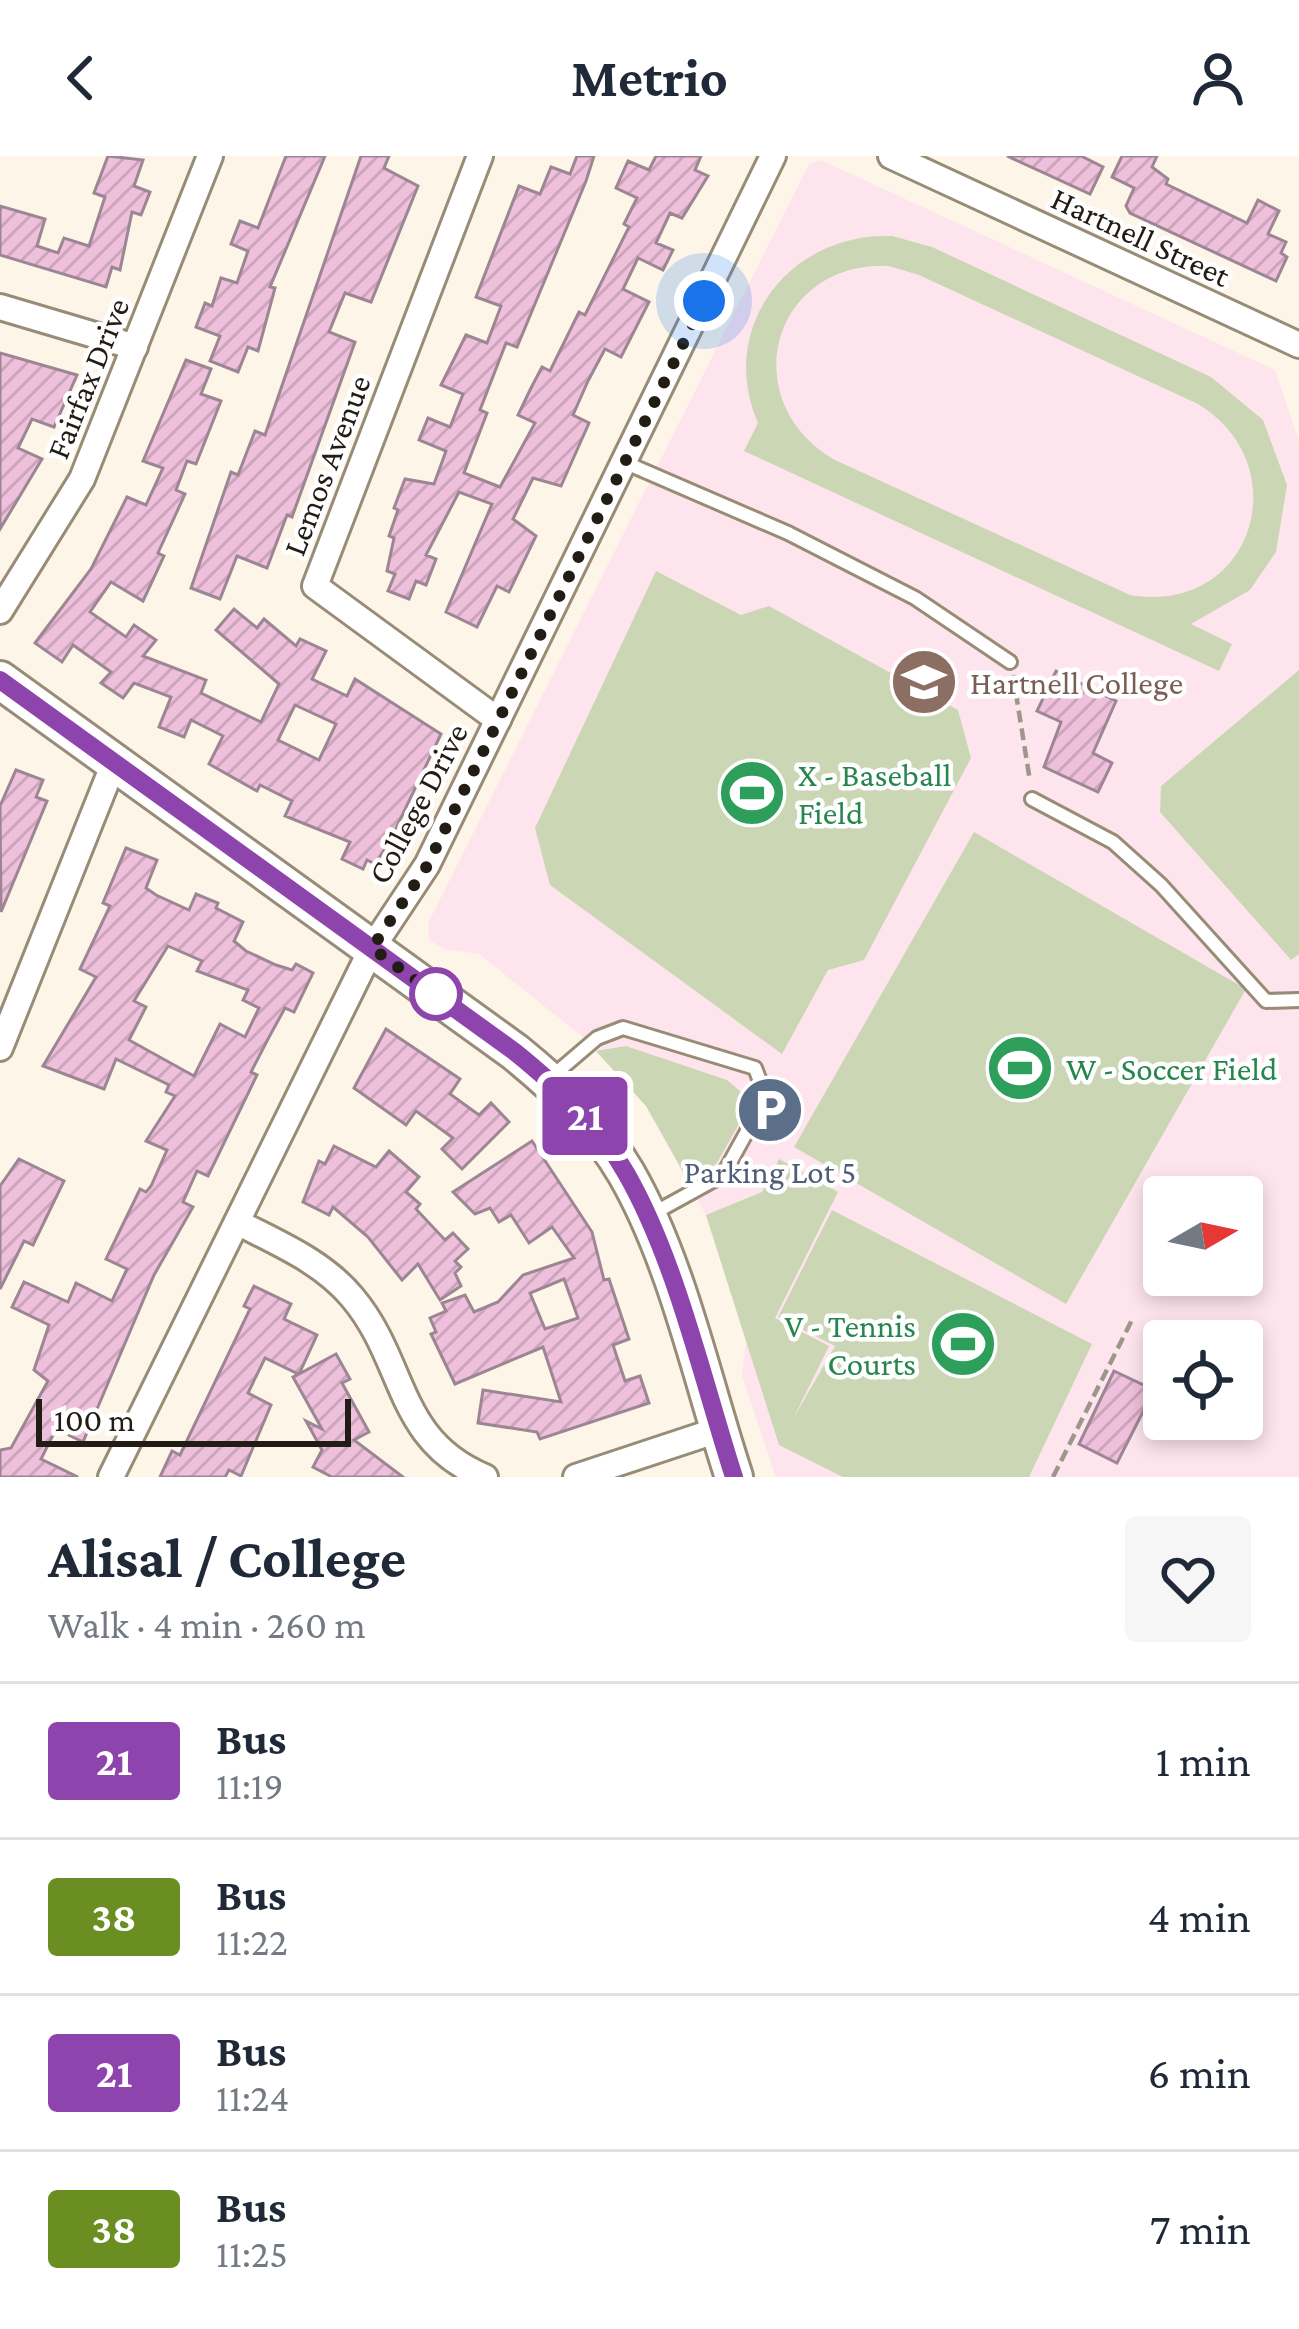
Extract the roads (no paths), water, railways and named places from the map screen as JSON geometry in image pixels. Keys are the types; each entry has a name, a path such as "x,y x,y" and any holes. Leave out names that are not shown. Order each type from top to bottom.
{"main road":[{"path":"0,680 549,1079 603,1138 647,1216 734,1477"}],"street":[{"name":"Fairfax Drive","path":"0,611 73,496 210,156"},
{"name":"Lemos Avenue","path":"480,156 315,586 498,720"},
{"name":"College Drive","path":"111,1477 372,948 427,866 773,156"},
{"name":"Hartnell Street","path":"891,156 1299,345"},
{"path":"0,307 135,347"},
{"path":"0,1048 114,763"},
{"path":"237,1222 312,1262 349,1292 379,1337 422,1432 449,1457 485,1477"},
{"path":"576,1477 718,1430"}],"lane":[{"path":"626,463 788,533 914,598 1010,662"},
{"path":"1032,799 1113,842 1161,885 1266,1001 1299,1000"},
{"path":"549,1079 597,1037 623,1028 755,1068 766,1097 724,1175 647,1216"}],"place":[{"name":"Hartnell College","path":"924,682"},
{"name":"X - Baseball Field","path":"752,793"},
{"name":"W - Soccer Field","path":"1020,1068"},
{"name":"Parking Lot 5","path":"770,1110"},
{"name":"V - Tennis Courts","path":"963,1344"}]}
